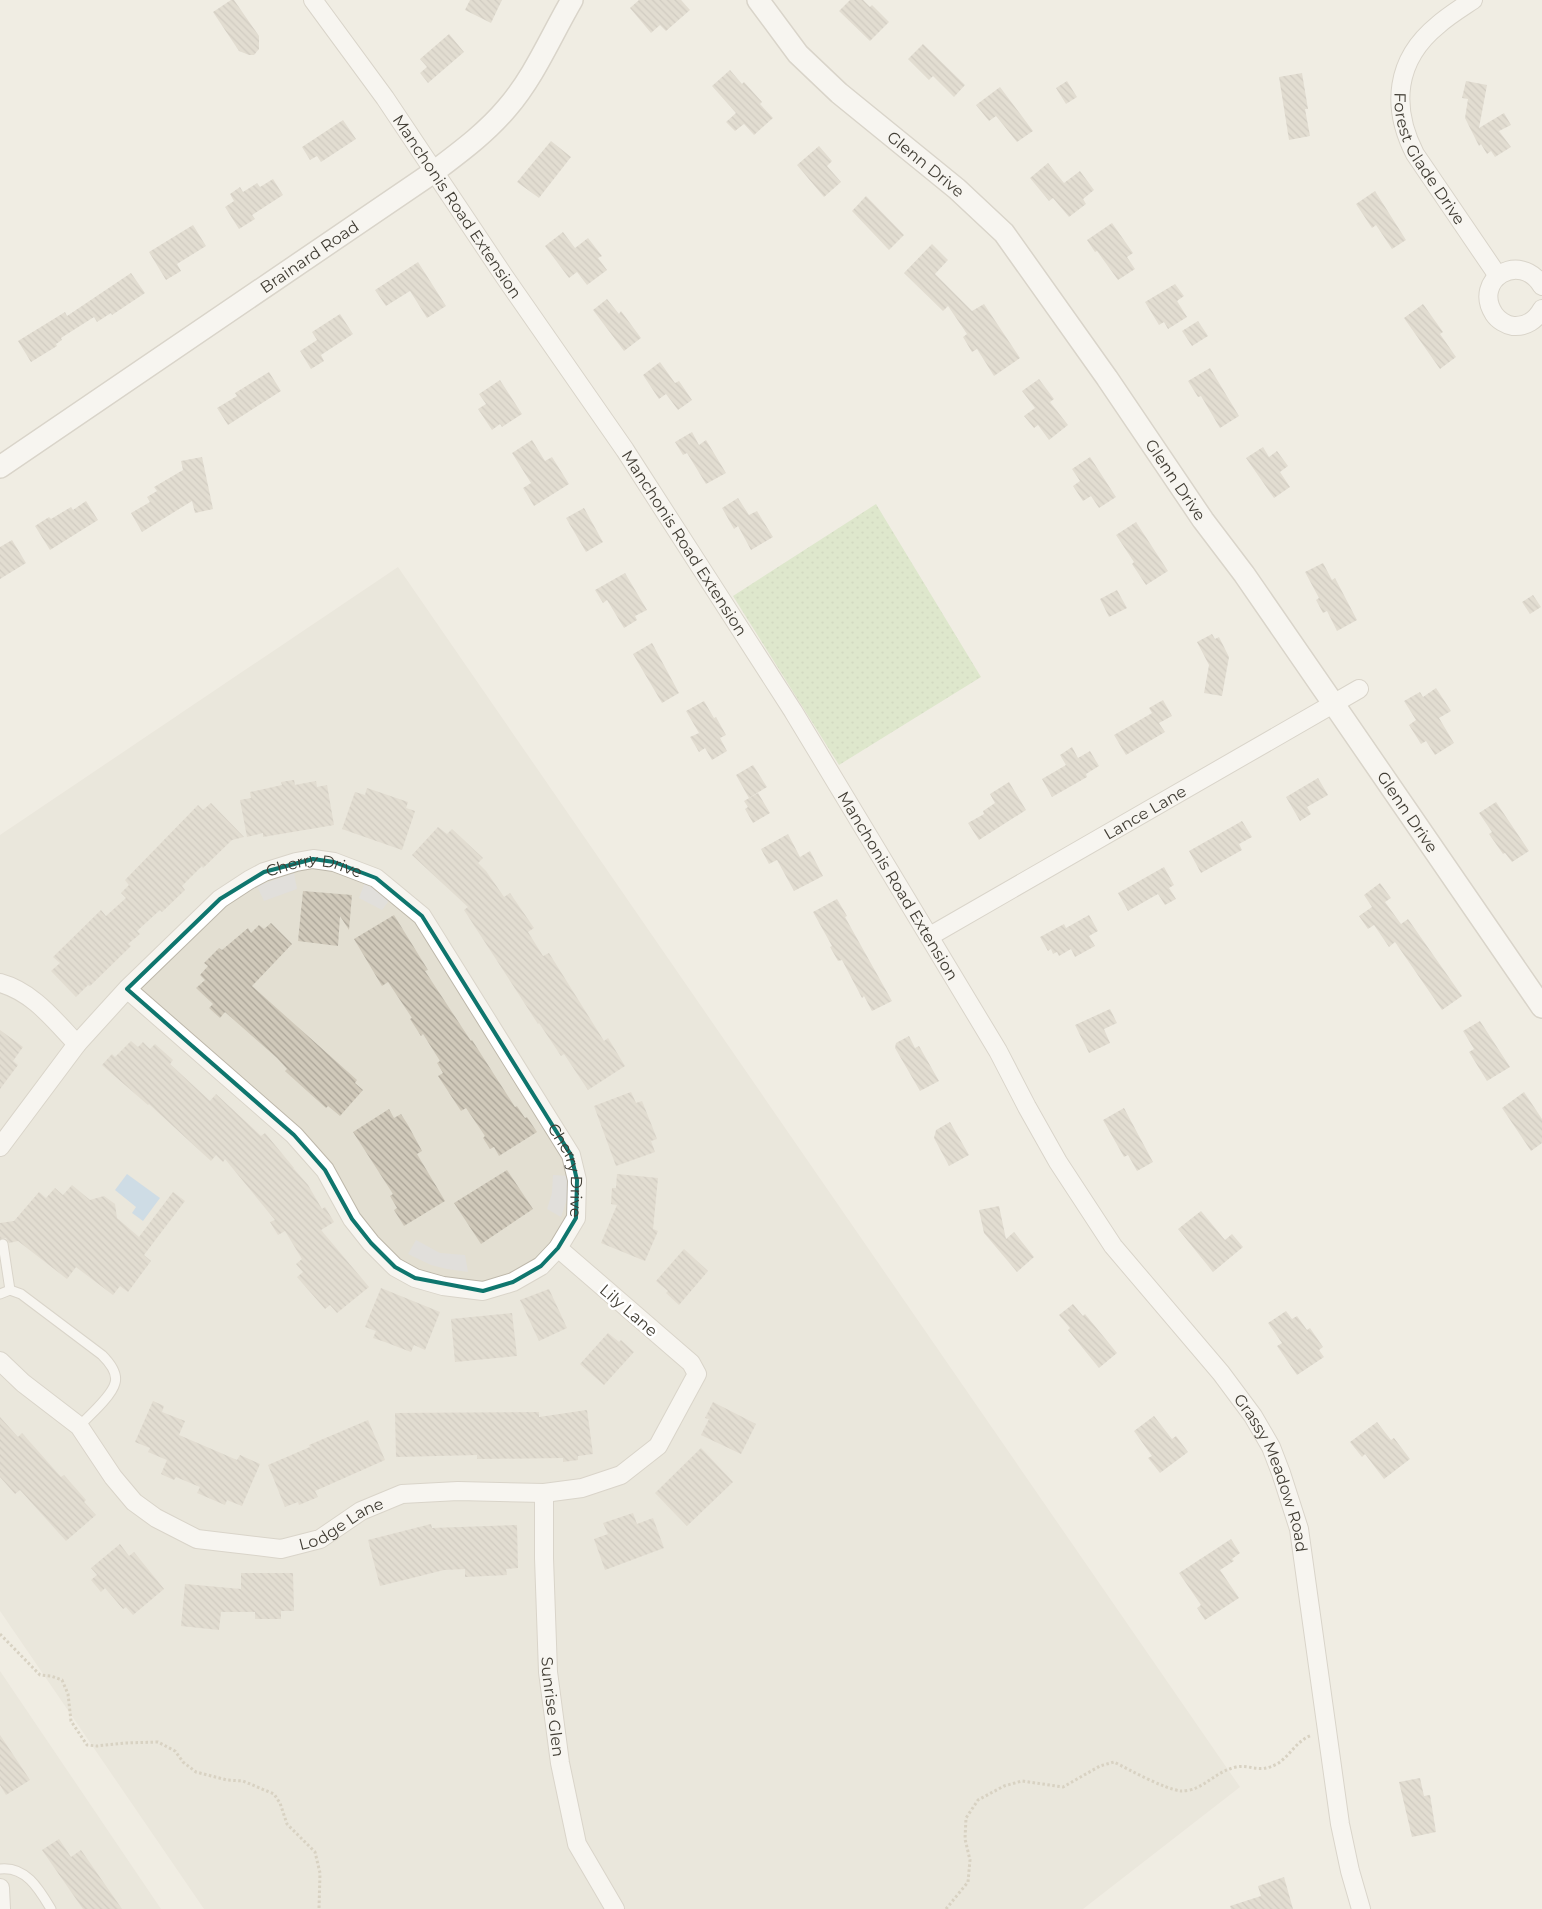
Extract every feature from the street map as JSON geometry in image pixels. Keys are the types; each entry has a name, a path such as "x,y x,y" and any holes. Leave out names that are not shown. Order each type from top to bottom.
{"street":[{"name":"Manchonis Road Extension","path":"313,0 385,98 504,276 625,450 793,711 930,936 998,1051 1025,1103"},
{"name":"Brainard Road","path":"0,467 435,171 472,143 508,107 528,78 572,0"},
{"name":"Glenn Drive","path":"758,0 798,54 839,93 957,189 1004,232 1107,378 1203,520 1244,574 1542,1007"},
{"name":"Forest Glade Drive","path":"1473,0 1438,25 1415,50 1406,67 1399,102 1406,137 1415,154 1498,276"},
{"path":"1542,286 1537,278 1530,273 1514,269 1498,276 1492,282 1488,300 1496,317 1512,326 1530,322 1538,316 1542,309"},
{"name":"Lance Lane","path":"930,936 1358,689"},
{"name":"Cherry Drive","path":"0,1147 77,1044 127,989 220,900 241,884 264,872 280,866 313,859 334,862 376,878 422,916 572,1155 577,1180 576,1218 558,1248 541,1266 513,1282 483,1291 442,1286 415,1278 396,1267 371,1243 352,1219 326,1170 294,1135 127,989"},
{"path":"0,983 31,997 77,1044"},
{"name":"Grassy Meadow Road","path":"1025,1103 1068,1177 1113,1246 1221,1373 1253,1416 1271,1447 1291,1500 1299,1529 1340,1824 1350,1871 1361,1909"},
{"name":"Lily Lane","path":"558,1248 691,1363 697,1374"},
{"name":"Lodge Lane","path":"0,1361 23,1383 79,1426 113,1478 134,1502 156,1518 197,1539 252,1544 281,1549 320,1539 360,1511 402,1494 458,1491 544,1493 582,1488 621,1475 658,1446 697,1374"},
{"name":"Sunrise Glen","path":"544,1493 548,1672 560,1763 577,1844 615,1909"},
{"path":"0,1888 1,1909"}],"lane":[{"path":"3,1244 10,1290"},
{"path":"0,1294 10,1290 21,1294 102,1355 111,1366 116,1379 115,1385 79,1426"},
{"path":"0,1869 10,1868 19,1870 31,1881 51,1909"}],"path":[{"path":"0,1634 40,1675 62,1680 68,1694 71,1721 87,1745 158,1742 175,1751 183,1762 196,1772 226,1780 243,1781 274,1794 280,1803 287,1824 315,1852 320,1872 319,1909"},
{"path":"946,1909 968,1882 970,1860 965,1839 966,1818 978,1800 1004,1786 1022,1781 1063,1787 1100,1766 1114,1762 1159,1783 1182,1791 1195,1788 1222,1771 1239,1766 1255,1769 1268,1768 1279,1763 1304,1738 1326,1729"}],"highlighted area":[{"path":"313,859 334,862 376,878 422,916 571,1155 577,1180 576,1218 558,1248 541,1266 513,1282 483,1291 415,1278 395,1267 371,1243 352,1219 325,1170 294,1135 127,989 220,899 264,872"}],"shaded area":[{"path":"398,567 1240,1787 1083,1909 204,1909 0,1611 0,835"},
{"path":"294,873 297,889 264,901 257,886"},
{"path":"365,882 391,898 382,910 359,898"},
{"path":"553,1175 570,1176 568,1196 561,1217 547,1209 552,1193"},
{"path":"416,1240 440,1253 465,1255 468,1272 431,1265 408,1254"},
{"path":"0,1671 161,1909 0,1909"}],"green space":[{"path":"876,504 981,677 839,765 733,596"}],"water":[{"path":"127,1174 160,1198 143,1221 132,1213 136,1207 115,1190"}],"building":[{"path":"234,0 259,36 259,49 254,55 239,51 213,12"},
{"path":"470,0 502,0 491,23 465,10"},
{"path":"639,0 681,0 690,10 666,31 660,25 651,33 630,8"},
{"path":"850,0 863,0 870,7 872,5 889,22 870,41 839,11"},
{"path":"449,34 464,52 428,83 420,73 427,67 420,59"},
{"path":"923,44 965,85 954,97 933,76 929,80 908,59"},
{"path":"730,70 762,102 760,104 773,118 754,135 744,124 735,131 726,122 736,113 712,86"},
{"path":"1302,73 1308,109 1305,109 1310,136 1289,140 1279,77"},
{"path":"1067,81 1077,97 1066,104 1056,88"},
{"path":"1466,81 1487,85 1479,128 1504,113 1511,125 1499,131 1511,147 1495,157 1491,151 1487,154 1481,144 1479,146 1465,118 1468,99 1462,98"},
{"path":"1000,87 1033,131 1017,142 996,116 989,121 976,105"},
{"path":"343,120 356,139 321,162 317,156 310,160 302,147"},
{"path":"551,141 571,157 539,198 517,182"},
{"path":"819,146 832,161 827,166 841,182 824,197 797,165"},
{"path":"1048,163 1064,183 1080,171 1094,190 1083,199 1086,204 1069,217 1053,198 1049,201 1030,178"},
{"path":"273,179 283,195 252,215 255,219 239,229 225,207 234,201 230,194 240,187 243,192 257,183 260,187"},
{"path":"1375,191 1406,240 1392,249 1376,225 1372,228 1356,204"},
{"path":"866,196 904,235 889,250 852,211"},
{"path":"1112,223 1133,253 1127,257 1135,269 1118,280 1087,240"},
{"path":"193,225 206,246 177,264 181,271 166,280 149,252"},
{"path":"563,232 575,248 588,238 602,256 598,258 607,270 587,285 577,272 569,278 545,246"},
{"path":"932,244 948,260 935,274 972,311 984,304 1020,358 994,376 977,349 972,352 963,337 967,334 948,306 943,311 904,273"},
{"path":"418,262 446,306 427,318 410,291 386,306 375,290"},
{"path":"131,273 145,293 112,315 111,313 97,322 94,317 61,338 62,340 56,344 57,346 31,362 18,341 65,312 67,316"},
{"path":"1175,284 1184,296 1177,301 1187,317 1168,329 1164,322 1159,325 1145,302"},
{"path":"607,299 619,314 621,311 641,338 624,351 593,310"},
{"path":"1423,304 1443,332 1440,334 1456,357 1440,369 1404,318"},
{"path":"340,314 353,334 321,355 324,361 311,369 300,351 317,340 312,332"},
{"path":"1198,321 1208,336 1192,346 1182,331"},
{"path":"660,362 675,383 679,381 692,400 678,410 666,394 659,399 643,375"},
{"path":"1210,368 1239,416 1220,428 1201,396 1198,397 1188,381"},
{"path":"269,372 281,391 228,425 217,408 237,396 235,393"},
{"path":"1039,379 1054,399 1050,402 1068,425 1049,440 1038,425 1034,428 1024,416 1035,408 1022,391"},
{"path":"500,380 522,414 502,427 500,424 492,430 478,409 486,404 479,394"},
{"path":"692,432 699,445 706,440 726,473 706,484 687,453 683,455 675,442"},
{"path":"532,440 545,461 552,457 569,484 534,506 523,488 531,483 512,453"},
{"path":"1263,447 1269,457 1277,451 1288,466 1280,472 1290,487 1274,498 1246,458"},
{"path":"202,457 213,509 195,513 192,501 142,532 131,513 150,502 147,497 157,491 154,487 183,470 181,461"},
{"path":"1090,457 1116,497 1099,508 1091,496 1083,501 1073,486 1080,481 1072,469"},
{"path":"738,498 749,515 757,511 773,537 751,550 738,526 734,529 722,508"},
{"path":"86,501 98,520 50,550 35,526 71,507 73,510"},
{"path":"584,508 603,542 586,552 566,518"},
{"path":"1136,522 1168,571 1146,585 1132,564 1134,562 1116,535"},
{"path":"12,540 26,563 0,579 0,547"},
{"path":"1323,563 1332,580 1335,578 1357,620 1337,631 1327,611 1323,613 1316,600 1319,598 1305,572"},
{"path":"625,573 647,610 635,616 637,620 624,628 607,600 603,603 595,590"},
{"path":"1117,590 1127,608 1109,617 1100,599"},
{"path":"1533,595 1541,607 1530,614 1522,602"},
{"path":"1212,634 1215,639 1219,637 1229,657 1222,696 1204,693 1209,665 1197,642"},
{"path":"652,643 679,693 662,703 633,654"},
{"path":"1436,688 1451,711 1439,718 1454,743 1435,755 1426,741 1421,744 1409,725 1416,720 1404,701 1420,692 1423,697"},
{"path":"1163,700 1172,716 1159,723 1165,732 1126,755 1114,735 1152,713 1149,708"},
{"path":"704,701 726,735 720,738 727,751 712,760 705,748 699,752 690,737 699,733 686,711"},
{"path":"1072,747 1078,758 1090,751 1099,766 1086,774 1087,777 1052,797 1042,779 1066,765 1060,755"},
{"path":"753,765 767,787 749,798 736,775"},
{"path":"1318,778 1328,795 1307,807 1311,814 1300,821 1286,797"},
{"path":"294,780 295,785 316,781 317,787 327,785 334,825 263,837 263,833 247,837 240,800 251,798 250,792 282,785 281,782"},
{"path":"1009,782 1026,810 979,840 968,823 984,814 983,811 995,803 990,794"},
{"path":"367,788 408,802 406,808 415,811 402,850 342,829 355,792 365,795"},
{"path":"758,793 770,813 753,823 745,809 748,807 744,801"},
{"path":"1496,802 1529,851 1512,862 1505,853 1503,854 1489,834 1492,832 1479,813"},
{"path":"211,803 244,837 232,840 203,868 202,866 182,886 185,890 162,912 160,910 137,931 140,934 128,944 131,946 76,997 51,971 60,963 53,957 101,910 106,916 126,898 121,893 129,885 125,880 198,805 203,810"},
{"path":"1242,821 1252,837 1239,844 1242,850 1201,873 1189,851"},
{"path":"438,827 447,834 452,829 483,858 478,863 504,897 510,893 534,928 528,932 543,956 549,953 604,1041 608,1038 625,1066 588,1090 564,1054 561,1056 464,910 468,907 412,855"},
{"path":"788,834 800,857 810,851 823,876 794,891 777,860 769,864 761,849"},
{"path":"1164,867 1174,885 1169,888 1176,899 1165,905 1158,894 1128,911 1118,893"},
{"path":"1380,883 1391,898 1385,902 1401,924 1408,919 1462,996 1442,1010 1395,942 1389,947 1374,925 1368,929 1359,916 1372,907 1364,895"},
{"path":"303,891 352,895 349,930 340,916 338,946 298,941"},
{"path":"837,899 847,916 845,917 892,1001 872,1011 864,996 862,998 842,960 838,961 813,912"},
{"path":"394,915 428,970 425,971 471,1041 515,1107 517,1106 525,1118 527,1117 537,1132 499,1156 494,1147 490,1149 483,1138 485,1136 466,1108 461,1111 438,1076 443,1073 437,1063 440,1061 423,1034 421,1036 410,1019 412,1018 388,982 382,986 354,939"},
{"path":"1089,915 1098,931 1089,936 1095,946 1075,957 1071,949 1059,956 1057,952 1053,954 1051,949 1048,951 1040,937 1064,924 1066,928"},
{"path":"271,923 292,944 252,986 357,1080 355,1083 363,1090 340,1116 328,1106 326,1108 307,1091 285,1071 287,1069 277,1058 225,1012 220,1018 209,1008 213,1004 196,988 205,980 200,975 208,966 204,963 219,948 222,950 248,928 251,933 259,925 264,929"},
{"path":"1110,1009 1117,1023 1104,1029 1110,1043 1089,1053 1075,1025"},
{"path":"1480,1021 1510,1067 1487,1081 1469,1052 1474,1049 1463,1031"},
{"path":"0,1030 23,1047 13,1061 18,1065 0,1089"},
{"path":"909,1036 915,1048 919,1046 939,1081 920,1091 895,1048 896,1043"},
{"path":"131,1041 138,1047 143,1042 150,1049 155,1044 173,1060 170,1064 210,1101 216,1094 261,1136 265,1133 294,1168 293,1170 308,1185 322,1209 325,1207 334,1222 321,1230 369,1287 337,1313 330,1305 325,1309 297,1277 303,1272 296,1264 302,1259 285,1231 278,1235 270,1222 275,1220 225,1159 223,1162 216,1155 211,1161 149,1104 102,1065 112,1054 115,1057"},
{"path":"631,1092 636,1103 642,1101 652,1126 657,1139 651,1141 655,1152 616,1166 594,1106"},
{"path":"1524,1092 1542,1119 1542,1143 1531,1151 1502,1108"},
{"path":"1124,1108 1153,1162 1137,1171 1128,1155 1124,1157 1103,1120"},
{"path":"389,1109 394,1118 401,1114 408,1125 422,1151 417,1154 445,1201 404,1226 394,1210 397,1208 390,1196 393,1194 353,1132"},
{"path":"950,1122 969,1155 949,1166 934,1138 936,1130"},
{"path":"507,1170 533,1209 481,1244 454,1203"},
{"path":"617,1174 658,1178 653,1229 658,1231 645,1261 601,1243 617,1205 611,1204 612,1188 616,1188"},
{"path":"72,1185 90,1200 104,1196 115,1204 117,1218 139,1237 173,1192 185,1201 144,1255 151,1261 128,1292 120,1286 113,1295 76,1267 67,1279 18,1241 9,1243 6,1238 0,1239 0,1223 14,1221 39,1192 46,1198 55,1188 63,1195"},
{"path":"999,1206 1006,1239 1014,1232 1034,1257 1017,1272 984,1233 979,1210"},
{"path":"1201,1211 1225,1240 1232,1234 1243,1247 1213,1272 1178,1229"},
{"path":"684,1249 708,1271 679,1305 666,1293 668,1291 656,1281"},
{"path":"381,1288 440,1312 425,1350 414,1345 411,1352 373,1338 376,1331 365,1327"},
{"path":"549,1289 567,1328 539,1341 520,1300"},
{"path":"1073,1304 1083,1316 1085,1314 1117,1353 1099,1368 1068,1330 1070,1328 1059,1315"},
{"path":"1286,1311 1292,1319 1297,1316 1307,1330 1310,1328 1323,1347 1319,1350 1324,1357 1297,1375 1277,1346 1282,1343 1268,1323"},
{"path":"512,1313 517,1356 455,1362 451,1319"},
{"path":"608,1333 619,1342 621,1340 634,1352 604,1385 580,1364"},
{"path":"153,1401 164,1406 162,1412 185,1421 179,1435 237,1460 240,1455 260,1464 242,1506 227,1500 225,1505 197,1493 200,1487 176,1477 174,1480 161,1474 167,1460 148,1452 150,1448 135,1442"},
{"path":"713,1402 756,1424 741,1454 701,1435 709,1419 705,1418"},
{"path":"587,1410 593,1454 578,1456 578,1460 563,1462 563,1458 477,1459 477,1455 396,1457 395,1413 539,1412 539,1417"},
{"path":"1154,1416 1172,1439 1176,1436 1188,1452 1160,1473 1148,1458 1152,1456 1134,1431"},
{"path":"0,1417 18,1437 22,1433 61,1477 64,1475 86,1500 84,1502 96,1515 66,1541 20,1490 15,1494 0,1477"},
{"path":"368,1420 385,1460 315,1491 318,1497 299,1505 298,1502 285,1507 268,1465"},
{"path":"1377,1422 1391,1440 1394,1438 1410,1459 1384,1479 1365,1454 1362,1457 1350,1442"},
{"path":"701,1448 733,1482 687,1526 655,1493"},
{"path":"633,1513 637,1524 653,1518 664,1548 605,1570 594,1539 608,1534 603,1523"},
{"path":"431,1524 432,1528 517,1525 518,1568 506,1569 507,1575 465,1577 465,1569 444,1570 380,1586 368,1540"},
{"path":"1231,1539 1240,1553 1232,1559 1234,1561 1220,1570 1239,1598 1205,1620 1197,1608 1201,1605 1179,1573"},
{"path":"120,1544 129,1556 134,1552 164,1589 133,1615 126,1607 123,1609 105,1588 101,1592 91,1580 97,1575 91,1568"},
{"path":"241,1573 293,1573 294,1611 281,1611 281,1619 255,1619 255,1612 221,1612 219,1630 181,1626 185,1584 241,1589"},
{"path":"0,1735 30,1780 6,1795 0,1785"},
{"path":"1420,1778 1424,1796 1430,1795 1436,1832 1412,1837 1399,1782"},
{"path":"59,1839 71,1857 81,1850 122,1909 83,1909 42,1850"},
{"path":"1284,1877 1293,1909 1231,1909 1230,1906 1261,1896 1258,1886"}]}
